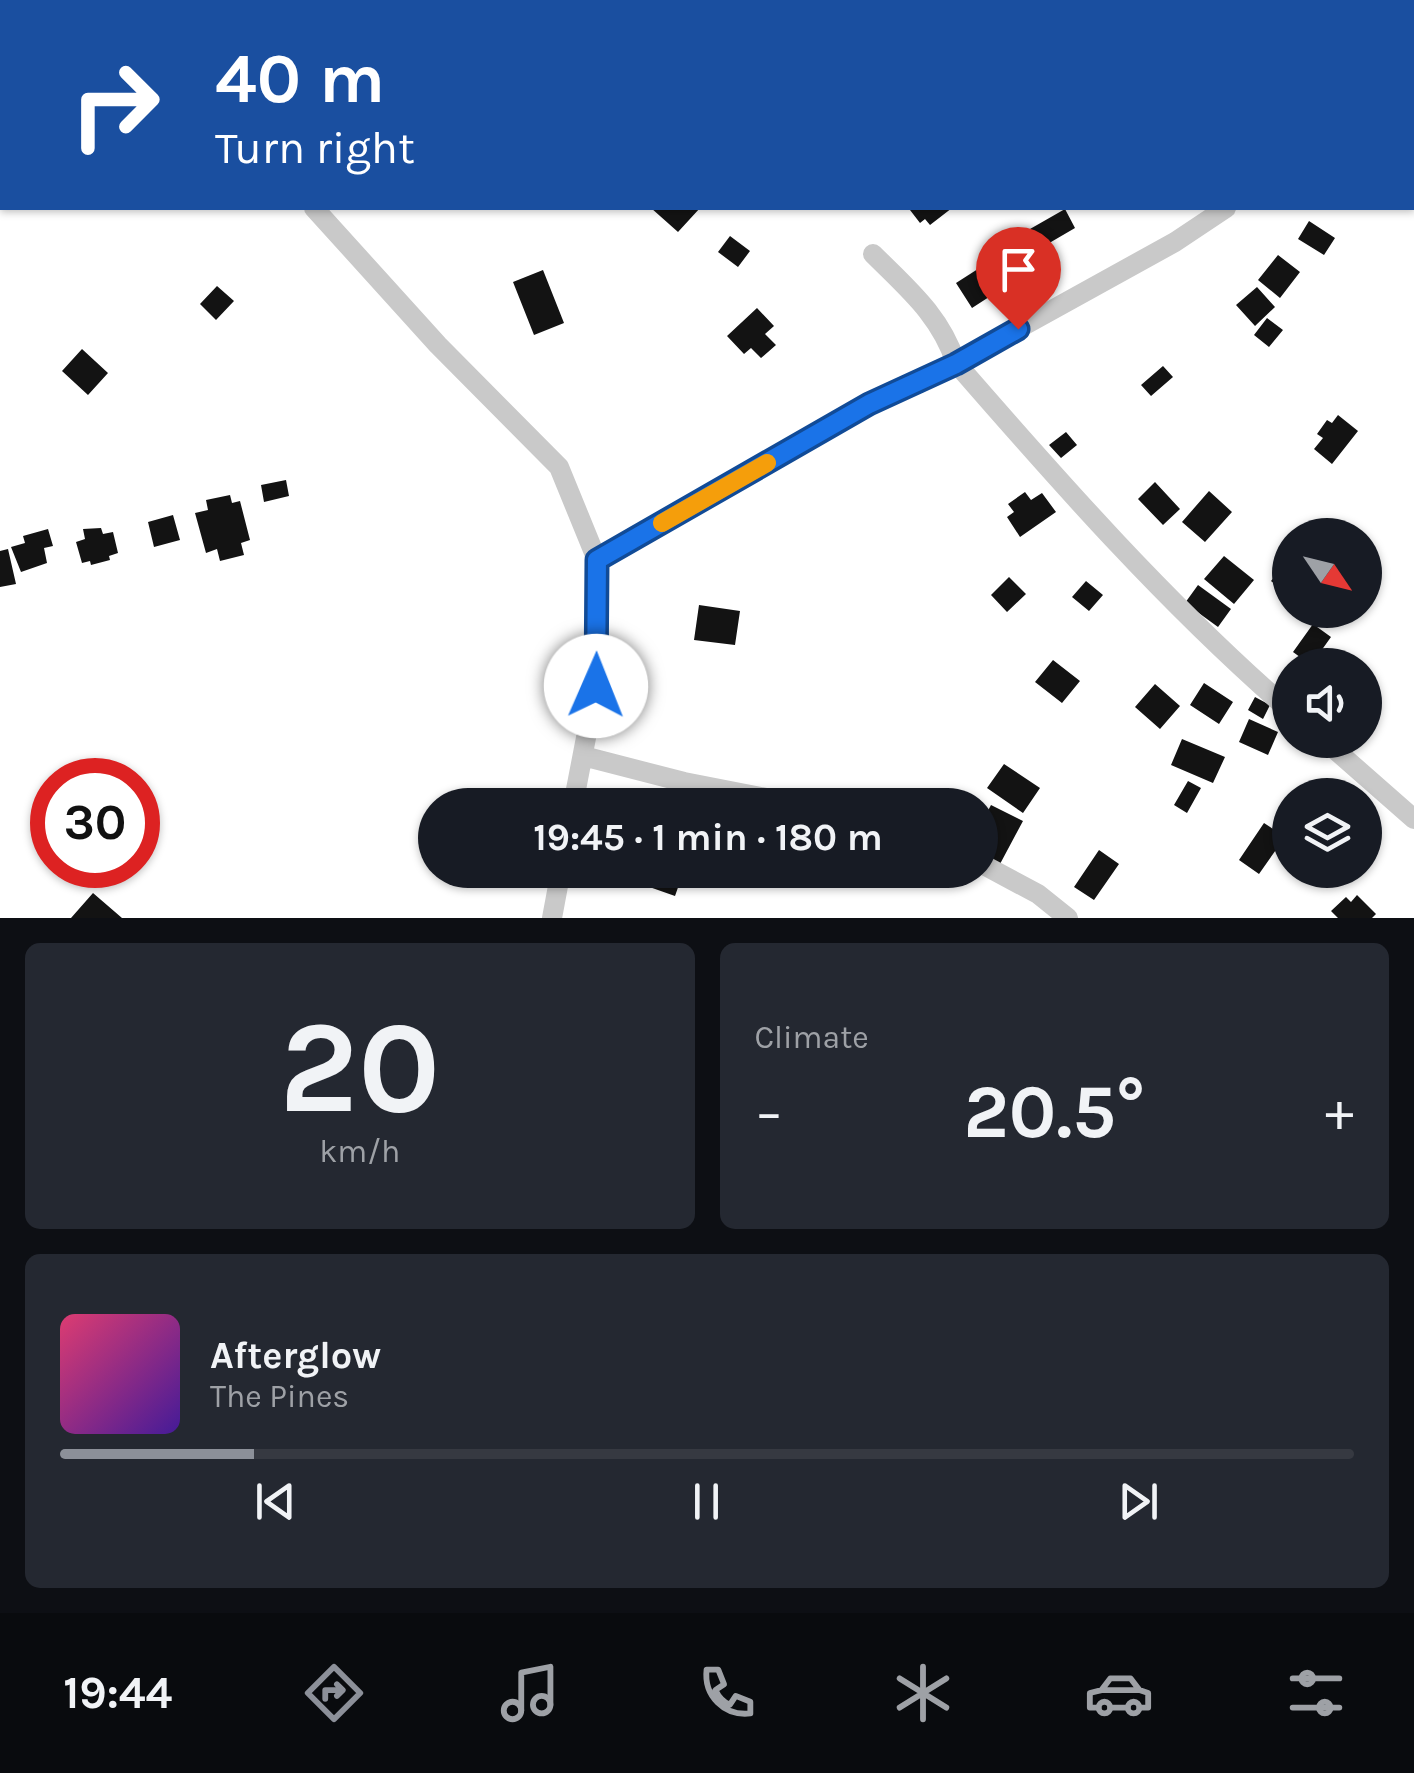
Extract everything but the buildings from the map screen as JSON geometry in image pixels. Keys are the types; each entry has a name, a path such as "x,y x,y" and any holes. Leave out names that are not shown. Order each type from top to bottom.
{"street":[{"path":"316,210 438,345 559,466 597,560 596,686 577,788"},
{"path":"597,560 869,404 956,364 1175,242 1223,210"},
{"path":"873,254 920,302 946,335 956,364 1095,524 1272,695"},
{"path":"582,756 715,788"},
{"path":"1345,758 1414,819"},
{"path":"998,873 1038,894 1068,918"},
{"path":"552,918 558,888"}],"slow traffic":[{"path":"662,523 767,463"}],"route":[{"path":"596,686 597,560 869,404 956,364 1018,329"}]}
